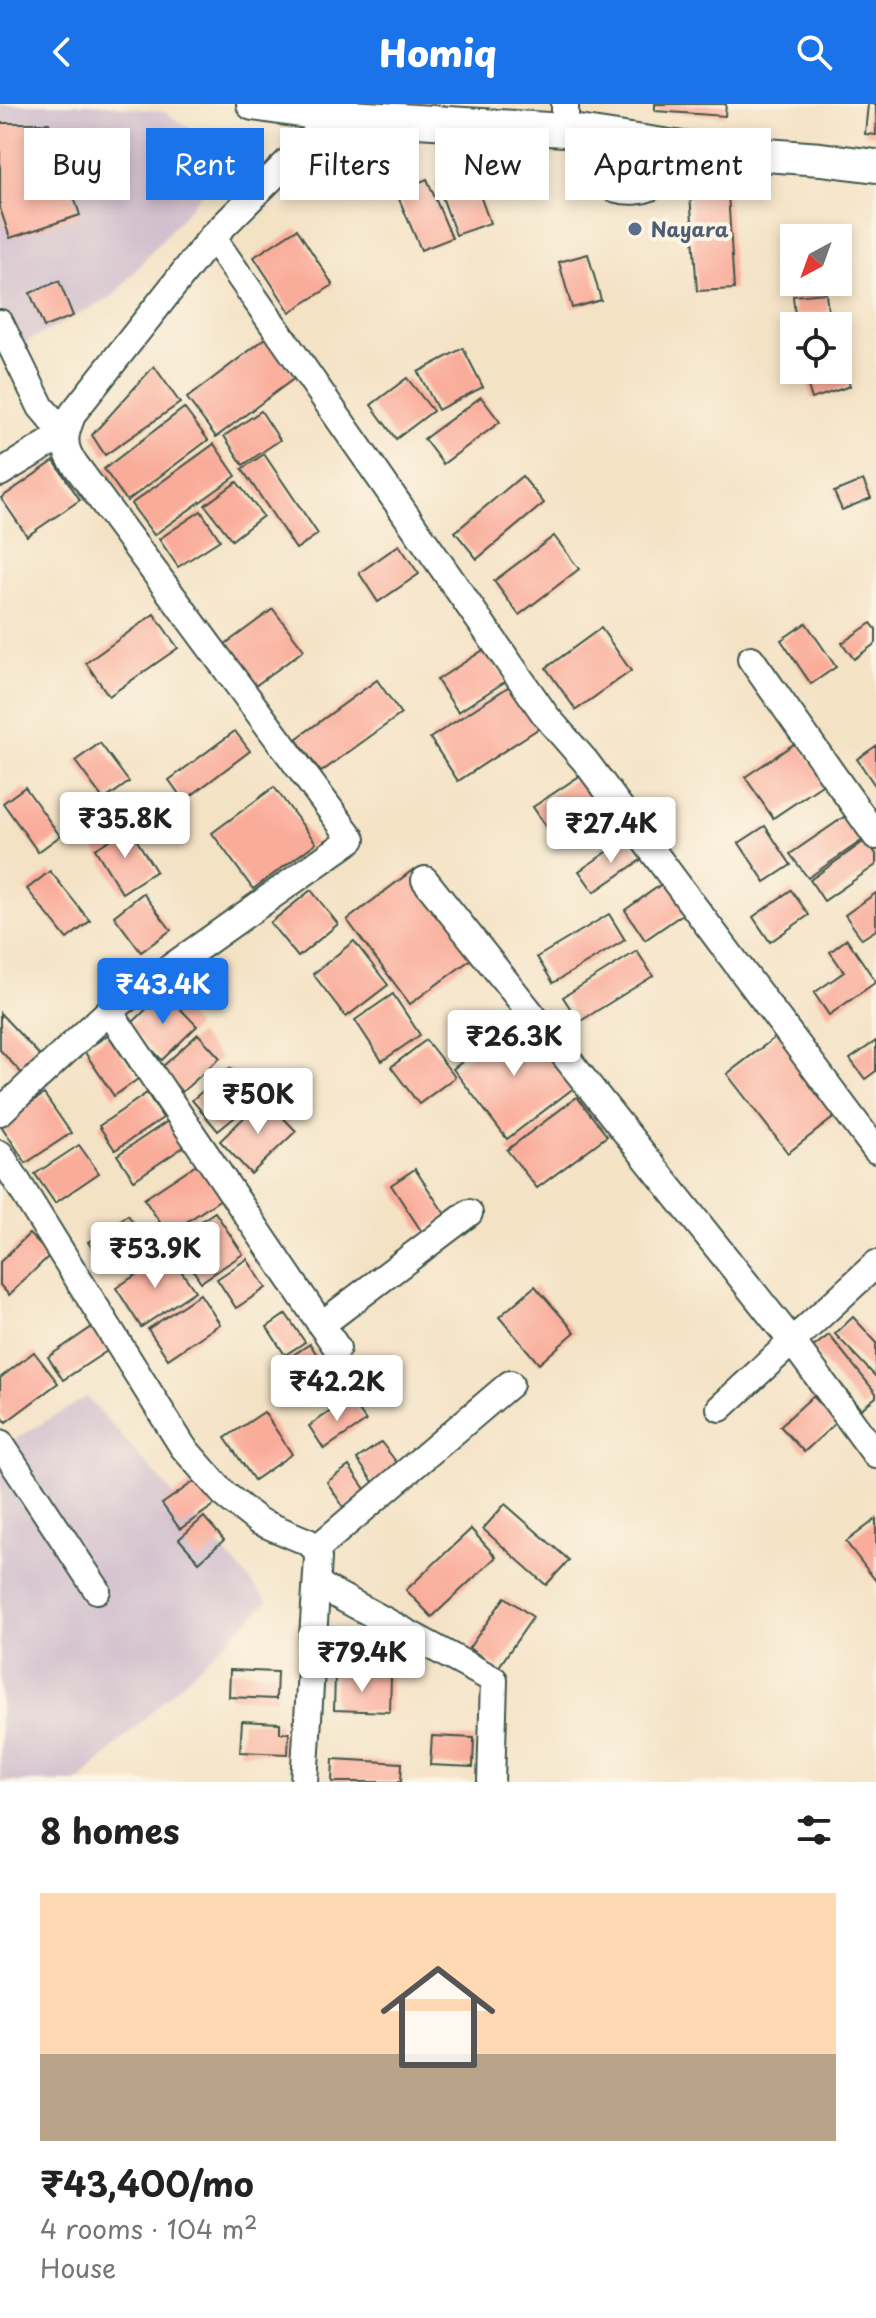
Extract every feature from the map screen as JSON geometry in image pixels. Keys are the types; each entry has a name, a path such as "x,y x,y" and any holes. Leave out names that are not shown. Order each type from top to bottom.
{"main road":[{"path":"265,105 334,116 573,122 599,128"},
{"path":"771,155 876,166"}],"street":[{"path":"0,1112 109,1011 352,839 71,459 64,434 73,413 212,237 334,116"},
{"path":"212,237 546,716 586,762 876,1150"},
{"path":"0,323 41,407 64,434"},
{"path":"0,473 64,434"},
{"path":"751,659 876,836"},
{"path":"425,880 791,1340 876,1455"},
{"path":"109,1011 337,1348"},
{"path":"0,1154 183,1447 224,1494 258,1521 308,1542 316,1549 317,1584 304,1782"},
{"path":"321,1325 469,1213"},
{"path":"720,1408 876,1264"},
{"path":"316,1549 510,1384"},
{"path":"0,1443 97,1590"},
{"path":"317,1584 494,1680 491,1782"}],"shaded area":[{"path":"0,104 92,104 166,112 188,128 146,128 146,200 196,200 113,296 0,356"},
{"path":"87,1397 268,1601 78,1782 0,1782 0,1448"}],"building":[{"path":"655,104 726,104 725,116 655,111"},
{"path":"868,104 876,104 876,135 865,134"},
{"path":"0,123 49,123 51,128 24,128 24,200 75,200 80,215 10,238 0,208"},
{"path":"427,179 452,238 421,250 399,200 419,200 419,182"},
{"path":"443,200 482,200 490,223 456,235"},
{"path":"690,200 728,200 734,289 697,291"},
{"path":"297,229 333,285 290,312 254,257"},
{"path":"588,254 601,300 572,308 559,262"},
{"path":"59,281 73,316 44,327 30,293"},
{"path":"793,296 826,296 828,312 795,312"},
{"path":"266,338 296,377 216,437 187,398"},
{"path":"463,348 483,387 438,410 418,372"},
{"path":"154,366 180,403 105,455 92,435"},
{"path":"407,378 433,411 396,439 371,405"},
{"path":"807,384 849,384 850,386 812,399"},
{"path":"481,397 500,422 443,464 424,439"},
{"path":"184,408 208,440 127,501 104,469"},
{"path":"261,411 280,440 243,465 224,436"},
{"path":"214,444 236,476 154,535 131,504"},
{"path":"264,454 318,534 296,549 242,469"},
{"path":"54,461 80,500 27,536 1,498"},
{"path":"522,476 544,503 477,559 455,532"},
{"path":"863,480 871,498 842,510 834,492"},
{"path":"237,482 263,516 232,540 205,505"},
{"path":"201,511 220,540 178,567 159,539"},
{"path":"554,536 579,569 519,615 494,581"},
{"path":"399,545 419,574 378,602 359,573"},
{"path":"273,609 304,650 255,686 224,645"},
{"path":"154,614 178,648 109,696 86,663"},
{"path":"806,623 836,667 811,684 781,640"},
{"path":"871,623 876,629 876,643 854,659 842,643"},
{"path":"601,628 631,671 576,710 546,668"},
{"path":"485,649 506,681 458,712 437,680"},
{"path":"377,680 401,714 321,772 296,739"},
{"path":"516,682 544,725 458,781 430,738"},
{"path":"235,731 250,751 184,801 169,780"},
{"path":"797,742 825,783 773,818 745,777"},
{"path":"100,743 129,782 104,800 75,761"},
{"path":"876,746 876,787 857,759"},
{"path":"587,771 607,802 554,838 533,807"},
{"path":"25,787 60,836 38,852 3,803"},
{"path":"274,787 316,843 253,889 212,833"},
{"path":"847,815 864,839 808,878 790,854"},
{"path":"765,826 791,865 765,882 739,843"},
{"path":"129,828 156,871 122,893 95,849"},
{"path":"628,838 642,859 594,892 579,871"},
{"path":"866,840 876,854 876,865 824,901 810,880"},
{"path":"414,869 478,954 410,1004 347,920"},
{"path":"50,871 90,921 67,939 27,889"},
{"path":"669,879 690,909 645,940 625,910"},
{"path":"311,890 338,924 298,957 270,923"},
{"path":"791,890 809,915 770,942 753,917"},
{"path":"143,893 171,930 141,952 114,916"},
{"path":"876,893 876,930 862,939 845,915"},
{"path":"609,914 625,940 553,983 537,957"},
{"path":"847,939 876,982 829,1015 814,993 844,972 830,952"},
{"path":"354,941 388,985 346,1017 313,974"},
{"path":"637,951 653,976 579,1022 563,997"},
{"path":"164,992 197,1026 162,1060 129,1026"},
{"path":"393,994 420,1035 382,1061 355,1020"},
{"path":"0,1013 46,1062 27,1079 0,1050"},
{"path":"521,1016 575,1087 507,1139 453,1069"},
{"path":"782,1032 842,1111 788,1153 727,1074"},
{"path":"198,1034 220,1058 182,1092 161,1068"},
{"path":"108,1035 138,1079 114,1096 84,1051"},
{"path":"426,1040 455,1077 419,1104 391,1067"},
{"path":"876,1041 876,1071 865,1079 850,1059"},
{"path":"230,1068 257,1099 218,1131 192,1100"},
{"path":"147,1093 163,1118 115,1150 99,1126"},
{"path":"44,1094 71,1133 26,1163 0,1124"},
{"path":"577,1097 607,1136 537,1188 507,1150"},
{"path":"264,1098 296,1131 251,1174 220,1141"},
{"path":"168,1121 185,1146 134,1180 117,1155"},
{"path":"79,1145 99,1173 55,1203 35,1174"},
{"path":"200,1162 224,1197 168,1234 144,1199"},
{"path":"415,1169 446,1216 422,1232 391,1185"},
{"path":"215,1212 243,1254 201,1282 173,1240"},
{"path":"128,1215 147,1243 107,1270 88,1242"},
{"path":"29,1234 50,1255 9,1295 0,1285 0,1262"},
{"path":"169,1253 195,1291 141,1327 116,1288"},
{"path":"247,1259 266,1288 236,1308 217,1279"},
{"path":"535,1286 575,1332 539,1364 499,1317"},
{"path":"200,1294 220,1324 168,1359 148,1329"},
{"path":"286,1314 305,1342 285,1355 267,1327"},
{"path":"853,1317 876,1342 876,1377 835,1334"},
{"path":"95,1325 110,1349 63,1380 48,1357"},
{"path":"829,1335 876,1393 876,1397 861,1409 812,1348"},
{"path":"310,1344 319,1358 288,1379 278,1365"},
{"path":"34,1352 58,1383 6,1422 0,1414 0,1378"},
{"path":"813,1396 837,1422 804,1452 780,1426"},
{"path":"350,1398 366,1421 324,1449 309,1426"},
{"path":"264,1412 292,1454 254,1480 225,1438"},
{"path":"381,1442 401,1468 376,1486 357,1459"},
{"path":"349,1466 367,1492 344,1508 327,1482"},
{"path":"202,1476 220,1501 180,1529 162,1504"},
{"path":"505,1504 569,1560 546,1585 483,1529"},
{"path":"204,1517 224,1540 199,1562 179,1539"},
{"path":"876,1519 876,1581 846,1542"},
{"path":"471,1529 496,1557 432,1617 406,1590"},
{"path":"505,1597 533,1617 498,1668 469,1648"},
{"path":"230,1670 277,1672 276,1699 229,1697"},
{"path":"335,1675 391,1677 390,1712 334,1710"},
{"path":"242,1721 280,1723 280,1733 289,1733 288,1754 240,1752"},
{"path":"432,1736 474,1738 473,1767 430,1765"},
{"path":"333,1759 402,1763 401,1782 332,1782"}],"place":[{"name":"Nayara","path":"635,229"}]}
